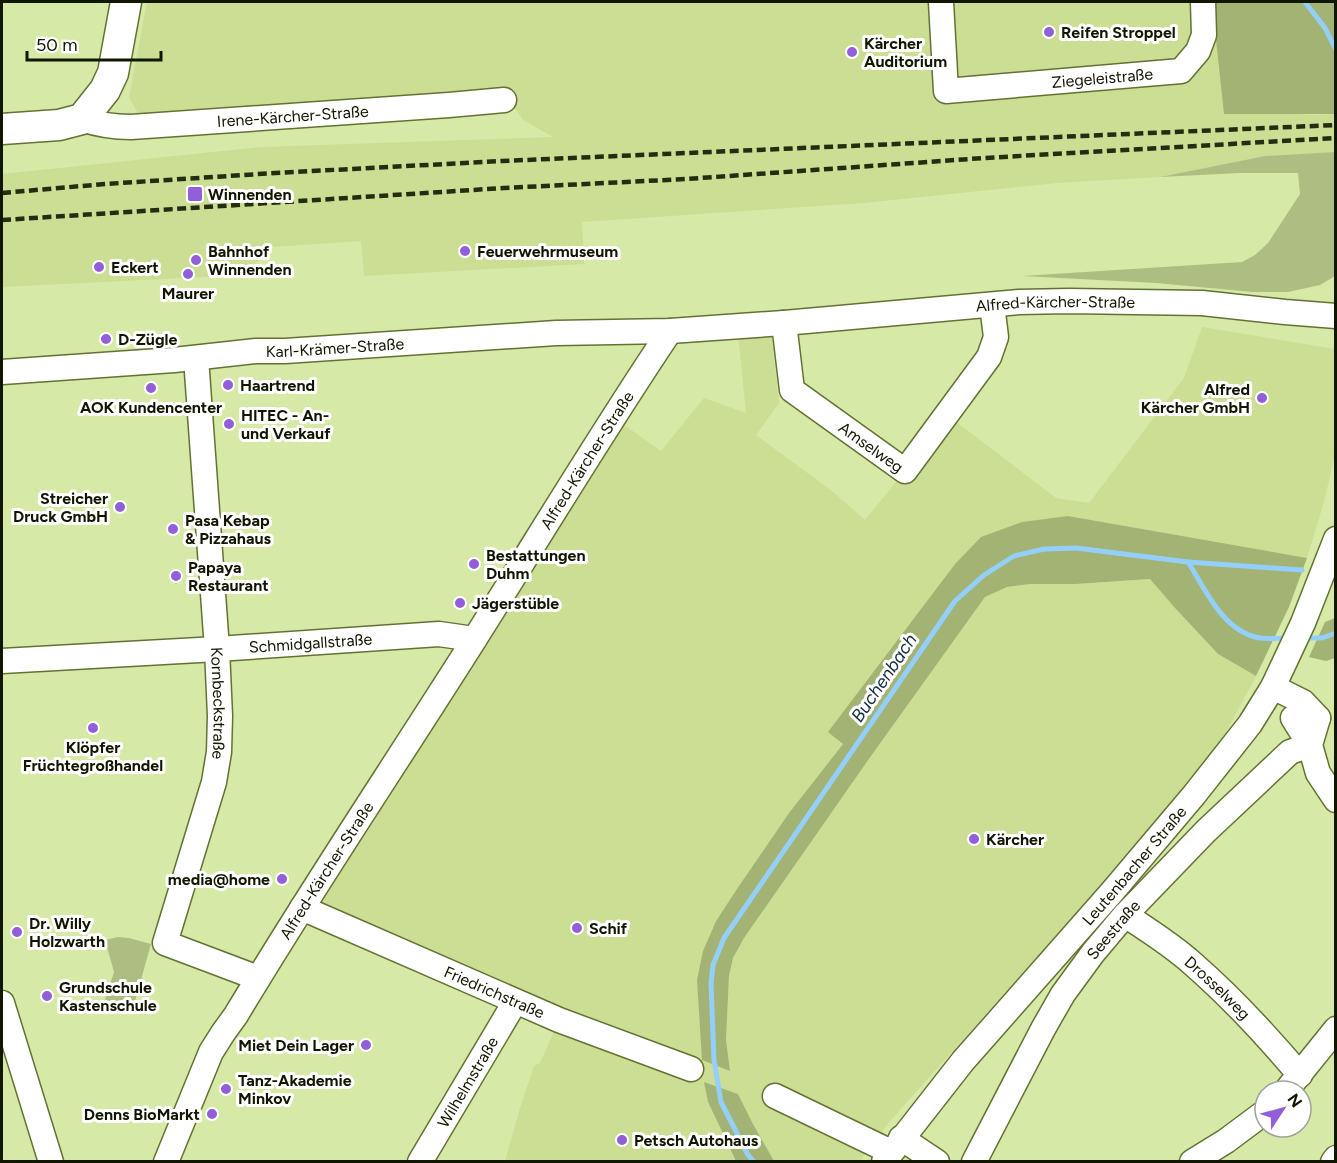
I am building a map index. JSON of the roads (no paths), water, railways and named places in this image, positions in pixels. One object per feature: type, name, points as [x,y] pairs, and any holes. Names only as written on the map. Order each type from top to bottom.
[{"type":"main road","points":[[2,129],[59,125],[82,119],[105,90],[113,73],[126,2]]},
{"type":"street","name":"Ziegeleistraße","points":[[941,2],[946,91],[1181,71],[1198,51],[1204,35],[1203,2]]},
{"type":"street","name":"Irene-Kärcher-Straße","points":[[82,119],[98,125],[131,127],[449,105],[504,99]]},
{"type":"street","name":"Alfred-Kärcher-Straße","points":[[166,1161],[211,1052],[613,417],[670,331],[1019,302],[1202,303],[1335,316]]},
{"type":"street","name":"Amselweg","points":[[784,323],[792,390],[904,471],[988,357],[996,337],[992,305]]},
{"type":"street","name":"Karl-Krämer-Straße","points":[[2,372],[196,358],[256,351],[556,333],[670,331]]},
{"type":"street","name":"Kornbeckstraße","points":[[196,358],[217,650],[219,752],[214,782],[172,945],[258,978]]},
{"type":"street","name":"Leutenbacher Straße","points":[[892,1150],[982,1037],[1112,892],[1250,724],[1268,694],[1303,623],[1335,539]]},
{"type":"street","name":"Schmidgallstraße","points":[[2,661],[217,650],[439,634],[474,639]]},
{"type":"street","points":[[1268,694],[1303,702],[1327,713]]},
{"type":"street","points":[[1268,694],[1293,718],[1300,749],[1335,800]]},
{"type":"street","points":[[1293,718],[1327,713]]},
{"type":"street","points":[[1300,749],[1327,713]]},
{"type":"street","name":"Seestraße","points":[[974,1161],[1043,1029],[1093,953],[1125,915],[1206,831],[1300,749]]},
{"type":"street","name":"Friedrichstraße","points":[[302,908],[514,1002],[691,1069]]},
{"type":"street","name":"Drosselweg","points":[[1125,915],[1193,963],[1252,1021],[1290,1079]]},
{"type":"street","name":"Wilhelmstraße","points":[[420,1161],[514,1002]]},
{"type":"street","points":[[2,1003],[51,1161]]},
{"type":"street","points":[[1296,1079],[1335,1029]]},
{"type":"street","points":[[775,1096],[892,1150],[936,1161]]},
{"type":"street","points":[[1192,1161],[1226,1141],[1253,1121]]},
{"type":"waterway","points":[[1305,2],[1325,28],[1336,50]]},
{"type":"waterway","name":"Buchenbach","points":[[754,1162],[748,1155],[721,1102],[714,1060],[711,984],[713,965],[724,938],[955,601],[984,575],[1014,556],[1044,549],[1076,548],[1188,562],[1209,597],[1236,628],[1260,638],[1288,638]]},
{"type":"waterway","points":[[1188,562],[1302,570]]},
{"type":"waterway","name":"Buchenbach","points":[[1304,638],[1322,638],[1336,633]]},
{"type":"railway","points":[[2,193],[275,173],[502,161],[1336,125]]},
{"type":"railway","points":[[2,220],[1336,138]]},
{"type":"place","name":"Reifen Stroppel","points":[[1049,32]]},
{"type":"place","name":"Kärcher Auditorium","points":[[852,52]]},
{"type":"place","name":"Winnenden","points":[[195,194]]},
{"type":"place","name":"Feuerwehrmuseum","points":[[465,251]]},
{"type":"place","name":"Bahnhof Winnenden","points":[[196,260]]},
{"type":"place","name":"Eckert","points":[[99,267]]},
{"type":"place","name":"Maurer","points":[[188,274]]},
{"type":"place","name":"D-Zügle","points":[[106,339]]},
{"type":"place","name":"Haartrend","points":[[228,385]]},
{"type":"place","name":"AOK Kundencenter","points":[[151,388]]},
{"type":"place","name":"Alfred Kärcher GmbH","points":[[1262,398]]},
{"type":"place","name":"HITEC - An- und Verkauf","points":[[229,424]]},
{"type":"place","name":"Streicher Druck GmbH","points":[[120,507]]},
{"type":"place","name":"Pasa Kebap & Pizzahaus","points":[[173,529]]},
{"type":"place","name":"Bestattungen Duhm","points":[[474,564]]},
{"type":"place","name":"Papaya Restaurant","points":[[176,576]]},
{"type":"place","name":"Jägerstüble","points":[[460,603]]},
{"type":"place","name":"Klöpfer Früchtegroßhandel","points":[[93,728]]},
{"type":"place","name":"Kärcher","points":[[974,839]]},
{"type":"place","name":"media@home","points":[[282,879]]},
{"type":"place","name":"Schif","points":[[577,928]]},
{"type":"place","name":"Dr. Willy Holzwarth","points":[[17,932]]},
{"type":"place","name":"Grundschule Kastenschule","points":[[47,996]]},
{"type":"place","name":"Miet Dein Lager","points":[[366,1045]]},
{"type":"place","name":"Tanz-Akademie Minkov","points":[[226,1089]]},
{"type":"place","name":"Denns BioMarkt","points":[[212,1114]]},
{"type":"place","name":"Petsch Autohaus","points":[[622,1140]]}]
